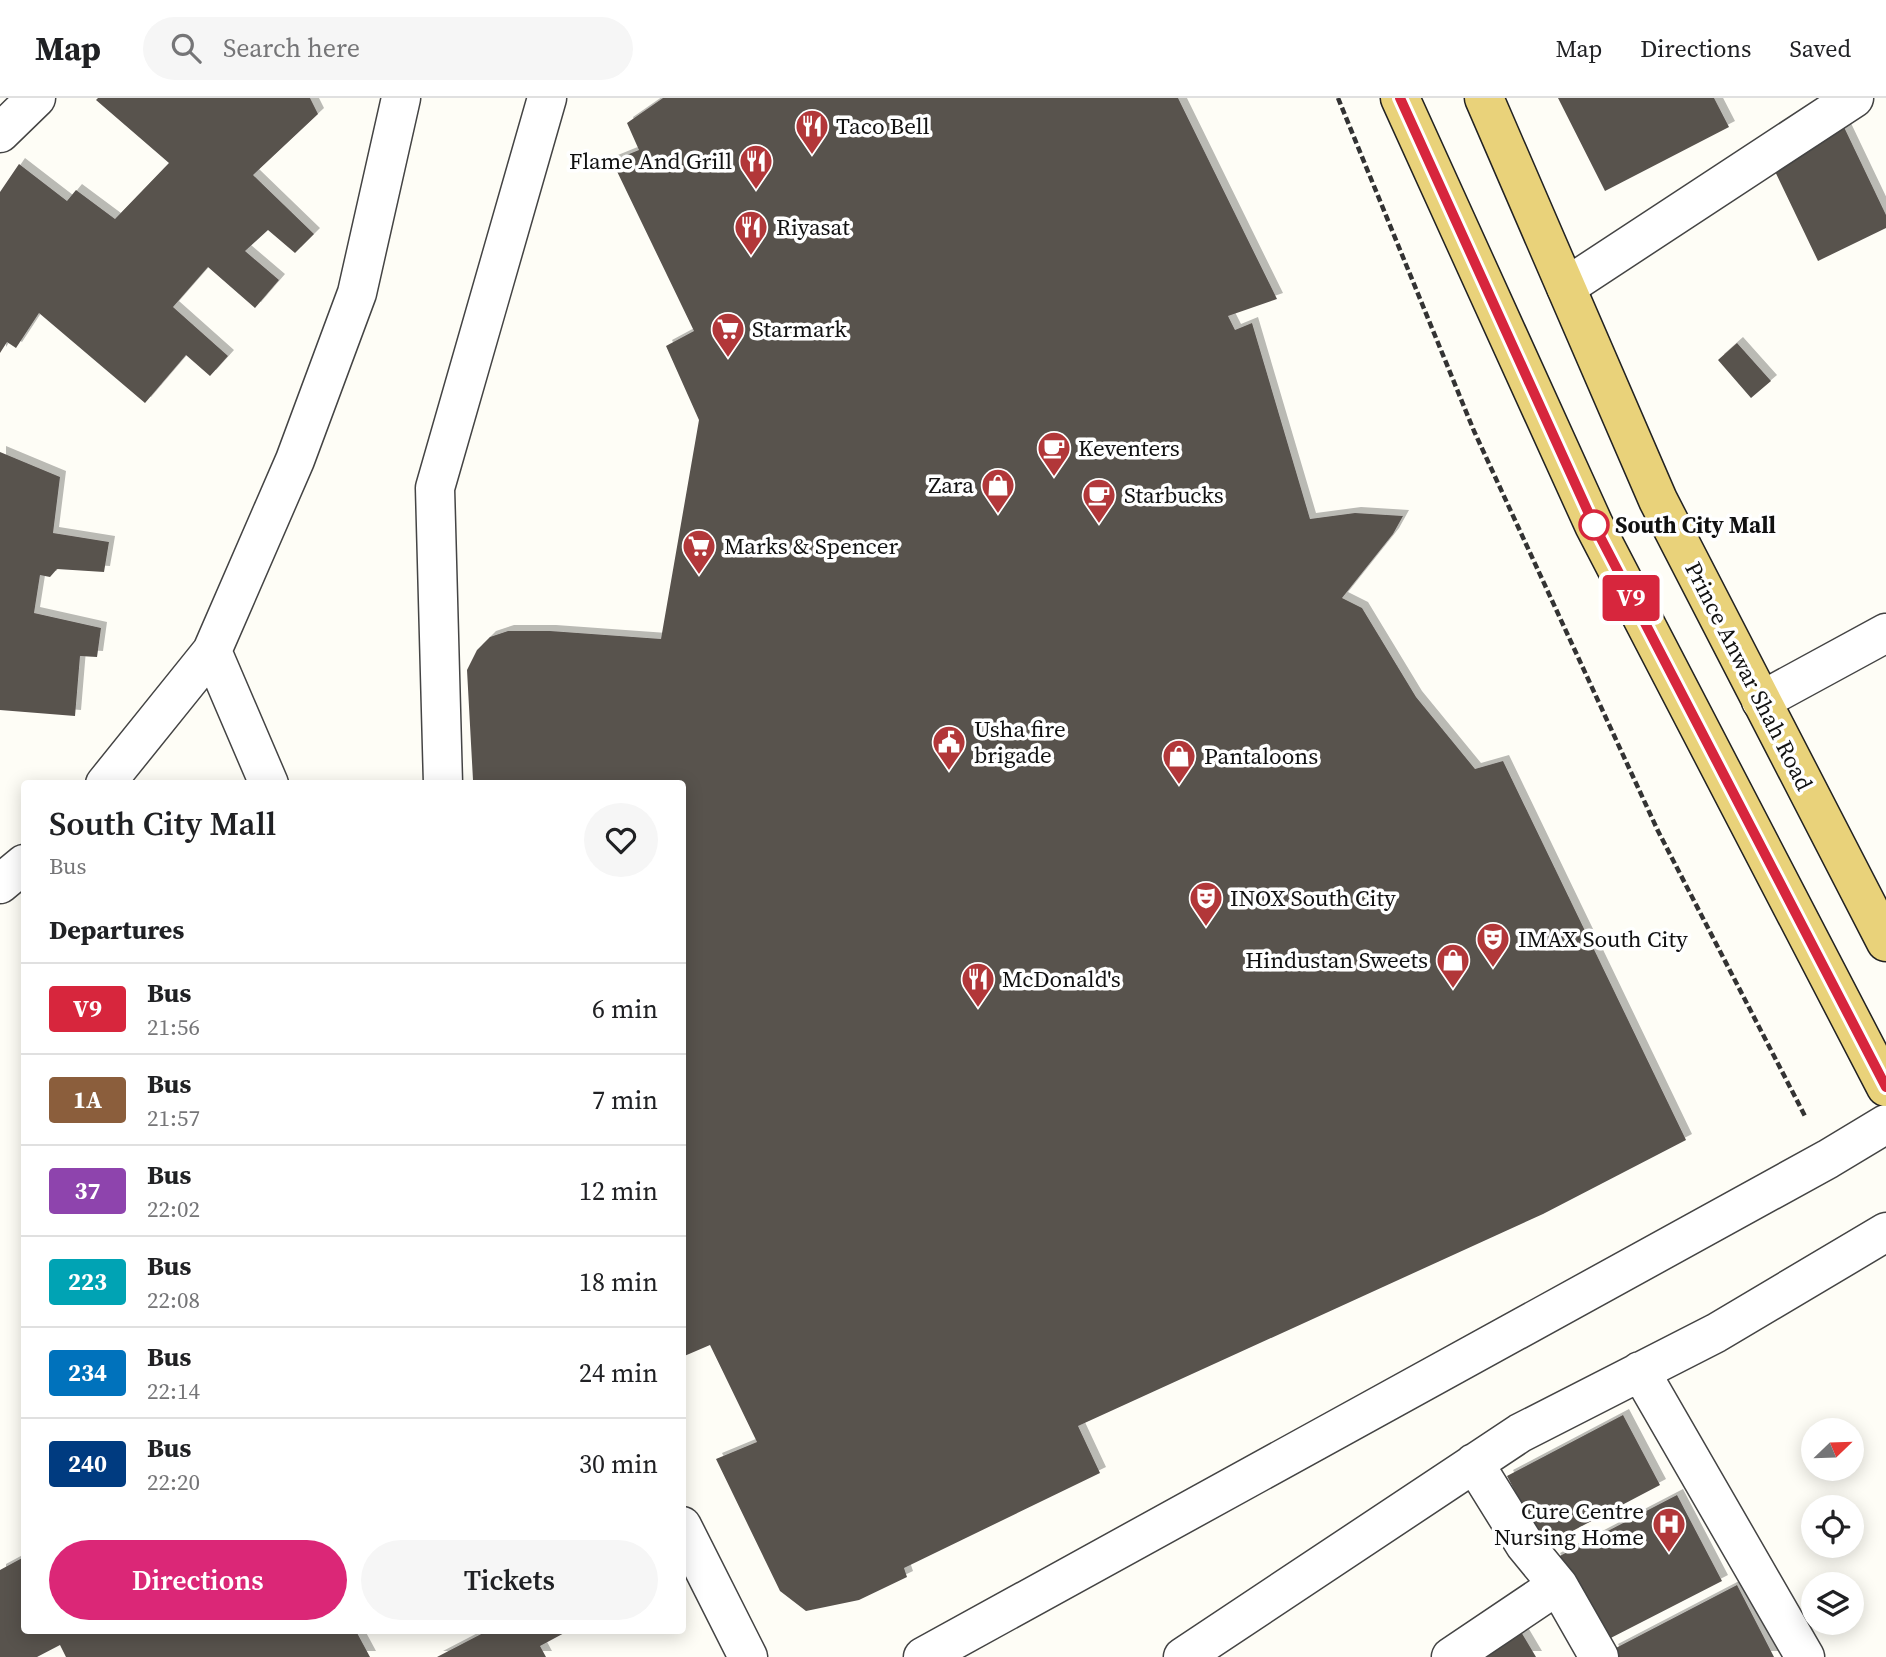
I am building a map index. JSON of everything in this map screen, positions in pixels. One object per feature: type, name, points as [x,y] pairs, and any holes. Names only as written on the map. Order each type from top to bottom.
[{"type":"main road","points":[[1400,98],[1594,525],[1886,1087]]},
{"type":"main road","name":"Prince Anwar Shah Road","points":[[1484,98],[1658,500],[1886,942]]},
{"type":"street","points":[[0,132],[36,98]]},
{"type":"street","points":[[109,780],[212,651],[295,460],[357,293],[401,98]]},
{"type":"street","points":[[443,780],[435,488],[547,98]]},
{"type":"street","points":[[1566,286],[1854,98]]},
{"type":"street","points":[[1761,701],[1886,633]]},
{"type":"street","points":[[212,651],[267,780]]},
{"type":"street","points":[[0,884],[21,866]]},
{"type":"street","points":[[923,1657],[1828,1159],[1886,1124]]},
{"type":"street","points":[[1183,1657],[1520,1433],[1716,1333],[1886,1232]]},
{"type":"street","points":[[1640,1371],[1805,1657]]},
{"type":"street","points":[[1474,1463],[1525,1545],[1558,1585],[1599,1657]]},
{"type":"street","points":[[686,1534],[748,1657]]},
{"type":"street","points":[[1451,1657],[1558,1585]]},
{"type":"path","points":[[1338,98],[1474,432],[1658,831],[1828,1159]]},
{"type":"building","points":[[310,98],[318,114],[253,175],[314,234],[295,253],[268,230],[245,251],[279,280],[255,308],[208,267],[173,307],[228,356],[210,376],[186,355],[145,403],[39,313],[16,348],[7,342],[0,353],[0,192],[19,164],[67,201],[76,190],[115,219],[169,163],[96,100]]},
{"type":"building","points":[[663,98],[1178,98],[1277,299],[1228,316],[1235,330],[1252,323],[1310,519],[1355,513],[1403,516],[1393,534],[1342,598],[1362,608],[1416,697],[1475,769],[1503,761],[1686,1140],[1543,1214],[1078,1426],[1100,1473],[904,1568],[907,1577],[859,1600],[806,1611],[780,1591],[716,1459],[757,1442],[710,1345],[686,1355],[686,780],[473,780],[467,670],[477,650],[490,637],[508,631],[550,631],[661,639],[699,420],[666,346],[694,331],[612,161],[639,150],[627,123]]},
{"type":"building","points":[[1558,98],[1714,98],[1729,127],[1605,191]]},
{"type":"building","points":[[1843,125],[1886,215],[1886,228],[1818,261],[1770,161]]},
{"type":"building","points":[[1737,343],[1771,381],[1751,398],[1718,360]]},
{"type":"building","points":[[0,452],[60,477],[53,533],[109,542],[104,572],[57,569],[50,577],[40,575],[34,613],[101,628],[97,657],[80,656],[75,716],[0,710]]},
{"type":"building","points":[[1623,1415],[1660,1485],[1544,1546],[1507,1476]]},
{"type":"building","points":[[1677,1495],[1722,1581],[1599,1644],[1554,1559]]},
{"type":"building","points":[[21,1559],[21,1634],[358,1634],[370,1657],[66,1657],[60,1645],[37,1657],[0,1657],[0,1570]]},
{"type":"building","points":[[1737,1585],[1774,1657],[1616,1657],[1612,1650]]},
{"type":"building","points":[[1517,1625],[1536,1657],[1463,1657]]},
{"type":"building","points":[[481,1634],[562,1634],[540,1646],[546,1657],[437,1657]]},
{"type":"bus line","name":"V9","points":[[1400,98],[1594,525],[1886,1087]]},
{"type":"place","name":"Taco Bell","points":[[812,156]]},
{"type":"place","name":"Flame And Grill","points":[[756,191]]},
{"type":"place","name":"Riyasat","points":[[751,257]]},
{"type":"place","name":"Starmark","points":[[728,359]]},
{"type":"place","name":"Keventers","points":[[1054,478]]},
{"type":"place","name":"Zara","points":[[998,515]]},
{"type":"place","name":"Starbucks","points":[[1099,525]]},
{"type":"place","name":"South City Mall","points":[[1594,525]]},
{"type":"place","name":"Marks & Spencer","points":[[699,576]]},
{"type":"place","name":"Usha fire brigade","points":[[949,772]]},
{"type":"place","name":"Pantaloons","points":[[1179,786]]},
{"type":"place","name":"INOX South City","points":[[1206,928]]},
{"type":"place","name":"IMAX South City","points":[[1493,969]]},
{"type":"place","name":"Hindustan Sweets","points":[[1453,990]]},
{"type":"place","name":"McDonald's","points":[[978,1009]]},
{"type":"place","name":"Cure Centre Nursing Home","points":[[1669,1554]]}]
